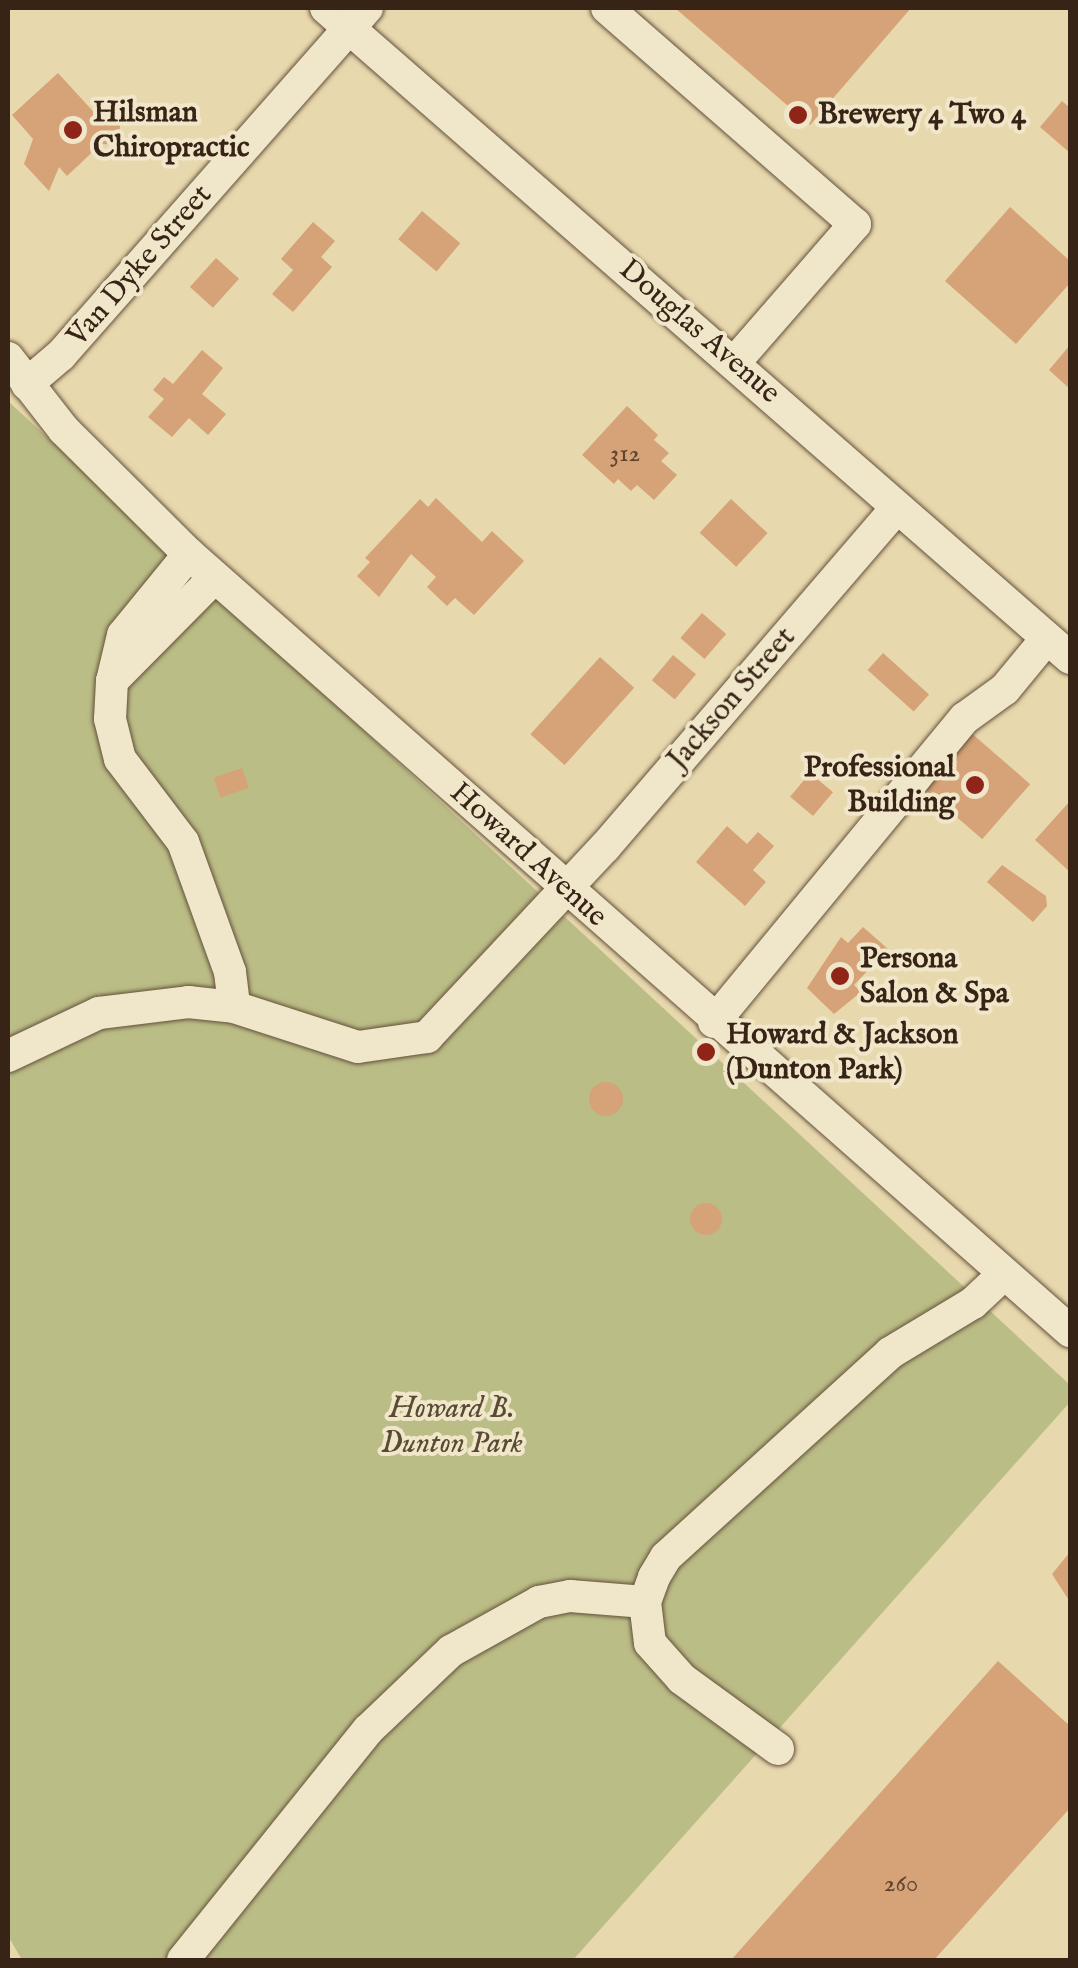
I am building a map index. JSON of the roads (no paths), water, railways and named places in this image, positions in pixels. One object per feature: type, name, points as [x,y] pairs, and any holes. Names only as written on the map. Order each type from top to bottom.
[{"type":"street","points":[[607,8],[856,224],[735,362]]},
{"type":"street","name":"Douglas Avenue","points":[[348,14],[897,508],[1059,648]]},
{"type":"street","name":"Van Dyke Street","points":[[17,371],[61,355],[348,14]]},
{"type":"street","name":"Howard Avenue","points":[[17,371],[114,484],[189,554],[714,1022],[1070,1331]]},
{"type":"street","name":"Jackson Street","points":[[8,1056],[98,1013],[188,1002],[234,1008],[358,1046],[416,1043],[441,1027],[897,508]]},
{"type":"street","points":[[189,554],[123,634],[112,682],[110,719],[120,759],[188,852],[230,972],[234,1008]]},
{"type":"street","points":[[112,682],[215,577]]},
{"type":"street","points":[[714,1022],[965,718],[1059,648]]},
{"type":"street","points":[[778,1749],[664,1660],[647,1633],[645,1602],[666,1557],[890,1354],[973,1303],[1004,1274]]},
{"type":"street","points":[[182,1960],[368,1730],[451,1651],[539,1602],[570,1596],[645,1602]]},
{"type":"place","name":"Brewery 4 Two 4","points":[[798,115]]},
{"type":"place","name":"Hilsman Chiropractic","points":[[73,130]]},
{"type":"place","name":"Professional Building","points":[[975,785]]},
{"type":"place","name":"Persona Salon & Spa","points":[[840,976]]},
{"type":"place","name":"Howard & Jackson (Dunton Park)","points":[[706,1052]]},
{"type":"park label","name":"Howard B. Dunton Park","points":[[452,1426]]}]
